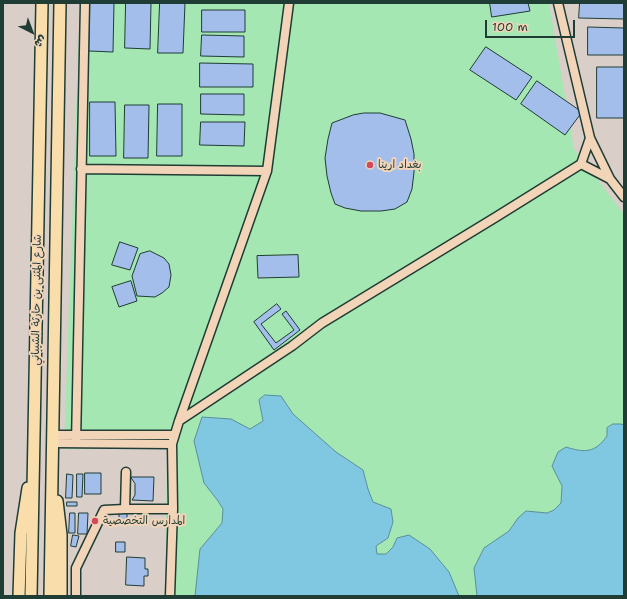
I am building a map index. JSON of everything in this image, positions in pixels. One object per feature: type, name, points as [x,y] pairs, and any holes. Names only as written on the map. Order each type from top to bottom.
[{"type":"main road","name":"شارع المثنى بن حارثة الشيباني","points":[[31,596],[42,3]]},
{"type":"main road","name":"شارع المثنى بن حارثة الشيباني","points":[[50,596],[60,3]]},
{"type":"main road","points":[[19,596],[21,534],[34,448]]},
{"type":"main road","points":[[52,462],[61,535],[61,596]]},
{"type":"street","points":[[76,439],[85,3]]},
{"type":"street","points":[[170,596],[173,509],[172,444],[267,172],[289,3]]},
{"type":"street","points":[[558,3],[590,138],[610,178],[624,197]]},
{"type":"street","points":[[179,421],[292,346],[322,323],[581,164],[590,138]]},
{"type":"street","points":[[581,164],[610,178]]},
{"type":"street","points":[[81,169],[267,172]]},
{"type":"street","points":[[53,439],[174,435]]},
{"type":"street","points":[[76,439],[172,444]]},
{"type":"street","points":[[125,509],[126,472]]},
{"type":"street","points":[[76,596],[76,568],[104,510],[173,509]]},
{"type":"green space","points":[[80,3],[549,3],[574,149],[624,214],[624,596],[165,596],[167,447],[64,449]]},
{"type":"water","points":[[265,395],[281,396],[293,414],[336,452],[363,470],[373,502],[391,509],[393,522],[388,538],[376,546],[377,554],[386,554],[393,547],[397,538],[409,535],[430,549],[449,572],[459,596],[195,596],[200,549],[222,523],[223,509],[204,483],[194,441],[202,417],[231,419],[250,429],[263,421],[259,400]]},
{"type":"water","points":[[613,424],[624,425],[624,596],[477,596],[474,568],[484,548],[509,531],[518,518],[526,511],[547,513],[554,510],[561,503],[562,486],[552,466],[558,452],[566,447],[584,451],[594,449],[603,442],[607,436],[607,428]]},
{"type":"building","points":[[90,3],[114,3],[113,52],[89,51]]},
{"type":"building","points":[[126,3],[151,3],[150,49],[125,48]]},
{"type":"building","points":[[160,3],[185,3],[183,53],[158,53]]},
{"type":"building","points":[[490,3],[528,3],[530,11],[492,17]]},
{"type":"building","points":[[580,3],[624,3],[624,19],[579,18]]},
{"type":"building","points":[[202,10],[245,10],[245,32],[202,32]]},
{"type":"building","points":[[588,27],[624,28],[624,55],[588,55]]},
{"type":"building","points":[[202,35],[244,36],[244,57],[201,56]]},
{"type":"building","points":[[486,47],[532,77],[516,100],[470,70]]},
{"type":"building","points":[[200,63],[253,64],[253,87],[200,87]]},
{"type":"building","points":[[597,67],[624,67],[624,118],[597,118]]},
{"type":"building","points":[[537,81],[582,112],[565,135],[521,104]]},
{"type":"building","points":[[201,94],[244,94],[244,115],[201,114]]},
{"type":"building","points":[[90,102],[115,102],[116,156],[90,156]]},
{"type":"building","points":[[158,104],[182,104],[182,156],[157,156]]},
{"type":"building","points":[[125,105],[149,105],[148,158],[124,158]]},
{"type":"building","name":"بغداد ارينا","points":[[380,113],[405,120],[414,154],[414,172],[412,189],[407,202],[395,209],[361,211],[345,208],[335,204],[331,193],[325,158],[332,123],[353,115]]},
{"type":"building","points":[[201,122],[245,122],[244,146],[200,145]]},
{"type":"building","points":[[120,242],[138,248],[130,270],[112,265]]},
{"type":"building","points":[[150,251],[164,258],[169,264],[171,275],[169,287],[155,297],[137,296],[132,276],[140,254]]},
{"type":"building","points":[[298,255],[299,277],[258,278],[257,256]]},
{"type":"building","points":[[131,281],[137,301],[119,307],[112,287]]},
{"type":"building","points":[[277,304],[281,309],[261,324],[276,343],[294,330],[282,314],[286,311],[300,330],[274,350],[254,322]]},
{"type":"building","points":[[85,473],[101,473],[101,494],[85,494]]},
{"type":"building","points":[[67,474],[73,475],[72,498],[66,498]]},
{"type":"building","points":[[77,474],[83,474],[82,497],[77,497]]},
{"type":"building","points":[[131,477],[154,477],[153,501],[132,500],[135,495],[135,484]]},
{"type":"building","points":[[67,502],[77,502],[77,506],[67,506]]},
{"type":"building","points":[[127,512],[127,520],[119,520],[119,513]]},
{"type":"building","points":[[70,513],[75,513],[75,533],[69,533]]},
{"type":"building","points":[[79,513],[88,513],[87,534],[78,534]]},
{"type":"building","points":[[73,535],[79,536],[76,547],[71,546]]},
{"type":"building","points":[[116,542],[125,542],[125,552],[116,552]]},
{"type":"building","points":[[127,557],[145,558],[145,569],[148,569],[148,576],[144,576],[144,586],[126,585]]},
{"type":"place","name":"بغداد ارينا","points":[[370,165]]},
{"type":"place","name":"المدارس التخصصية","points":[[95,521]]}]
